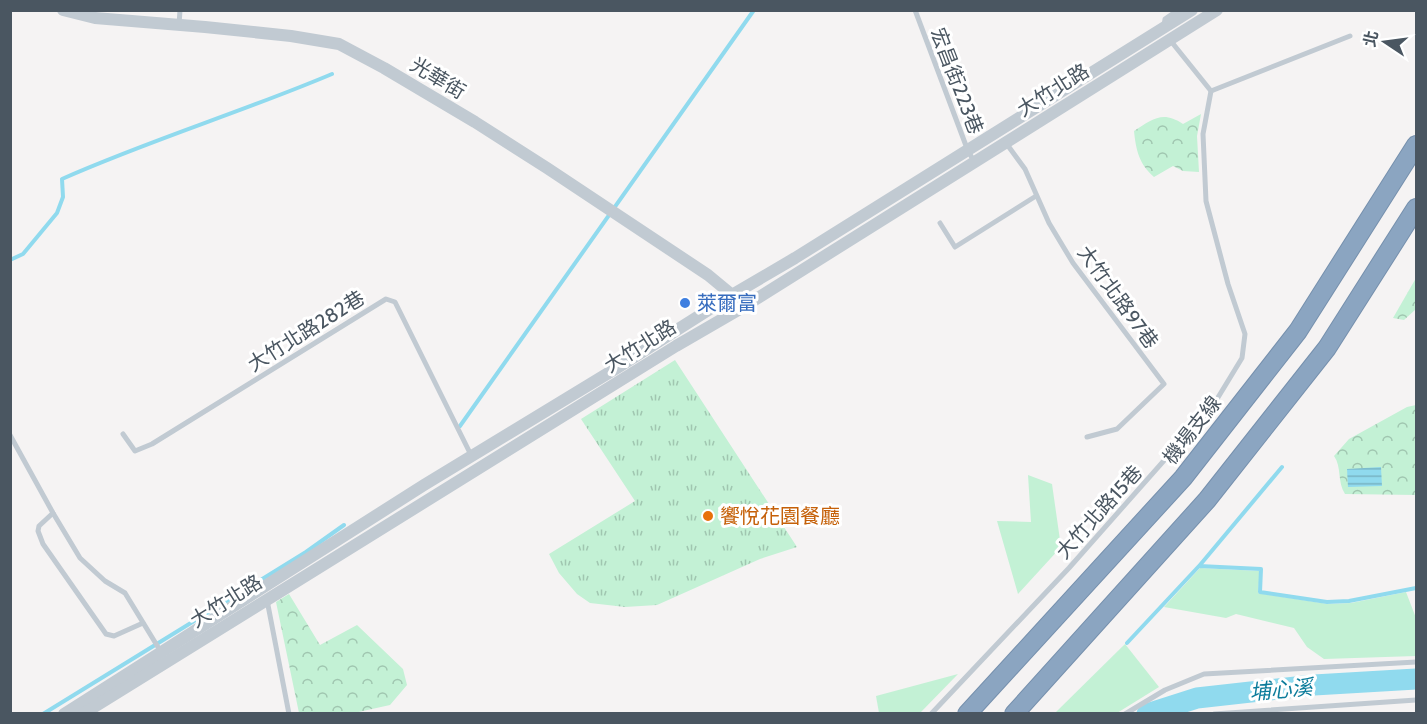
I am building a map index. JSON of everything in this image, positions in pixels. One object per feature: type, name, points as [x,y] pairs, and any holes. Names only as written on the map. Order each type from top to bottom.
[{"type":"highway","name":"機場支線","points":[[967,714],[1183,478],[1298,331],[1416,145]]},
{"type":"highway","points":[[1014,714],[1207,501],[1327,348],[1416,208]]},
{"type":"street","name":"光華街","points":[[63,10],[95,18],[291,36],[339,44],[404,80],[538,162],[698,268],[745,306]]},
{"type":"street","name":"大竹北路","points":[[64,714],[161,653],[265,594],[745,306],[1192,10]]},
{"type":"street","name":"大竹北路","points":[[83,714],[265,594],[356,528],[732,295],[971,156],[1005,142],[1216,10]]},
{"type":"lane","points":[[179,25],[180,10]]},
{"type":"lane","name":"宏昌街223巷","points":[[915,10],[971,156]]},
{"type":"lane","points":[[1178,10],[1165,19],[1164,29],[1211,91],[1350,36]]},
{"type":"lane","name":"大竹北路15巷","points":[[931,714],[1069,568],[1214,405],[1242,358],[1245,334],[1228,284],[1206,201],[1203,134],[1211,91]]},
{"type":"lane","name":"大竹北路97巷","points":[[1005,142],[1025,169],[1049,224],[1073,263],[1164,384],[1117,429],[1087,437]]},
{"type":"lane","points":[[940,223],[955,247],[1036,196]]},
{"type":"lane","name":"大竹北路282巷","points":[[123,434],[135,452],[152,444],[386,299],[396,302],[471,457]]},
{"type":"lane","points":[[10,435],[80,558],[105,581],[125,593],[161,653]]},
{"type":"lane","points":[[53,513],[39,526],[38,531],[43,544],[106,634],[114,636],[143,623]]},
{"type":"lane","points":[[265,594],[288,713]]},
{"type":"lane","points":[[1125,714],[1165,690],[1204,674],[1416,662]]},
{"type":"lane","points":[[1214,714],[1416,700]]},
{"type":"green space","points":[[1201,114],[1197,136],[1199,172],[1183,171],[1173,166],[1154,177],[1139,156],[1134,131],[1158,118],[1169,118],[1183,124]]},
{"type":"green space","points":[[1416,278],[1416,309],[1404,320],[1393,318]]},
{"type":"green space","points":[[675,360],[797,547],[760,559],[657,605],[625,607],[590,603],[577,594],[559,573],[549,554],[635,501],[581,419]]},
{"type":"green space","points":[[1416,405],[1416,495],[1345,494],[1334,456],[1349,439],[1407,407]]},
{"type":"green space","points":[[1028,475],[1052,484],[1061,547],[1018,594],[997,521],[1031,522]]},
{"type":"green space","points":[[1200,568],[1260,571],[1258,593],[1328,604],[1351,603],[1406,592],[1416,618],[1416,656],[1324,659],[1307,647],[1294,628],[1236,614],[1226,618],[1164,607]]},
{"type":"green space","points":[[289,594],[320,645],[357,625],[403,669],[407,685],[390,705],[354,713],[299,713],[276,602]]},
{"type":"green space","points":[[1125,644],[1159,687],[1117,713],[1055,713]]},
{"type":"green space","points":[[958,674],[920,713],[879,713],[876,696]]},
{"type":"water","points":[[1381,467],[1382,486],[1348,487],[1347,469]]},
{"type":"waterway","points":[[460,426],[754,10]]},
{"type":"waterway","points":[[10,260],[23,254],[57,213],[63,197],[62,179],[129,151],[332,74]]},
{"type":"waterway","points":[[1200,565],[1282,467]]},
{"type":"waterway","points":[[43,714],[306,552],[344,525]]},
{"type":"waterway","points":[[1127,643],[1199,566],[1261,569],[1260,592],[1327,602],[1349,601],[1416,588]]},
{"type":"waterway","name":"埔心溪","points":[[1147,714],[1197,698],[1314,685],[1416,679]]},
{"type":"place","name":"萊爾富","points":[[685,303]]},
{"type":"place","name":"饗悅花園餐廳","points":[[708,516]]}]
